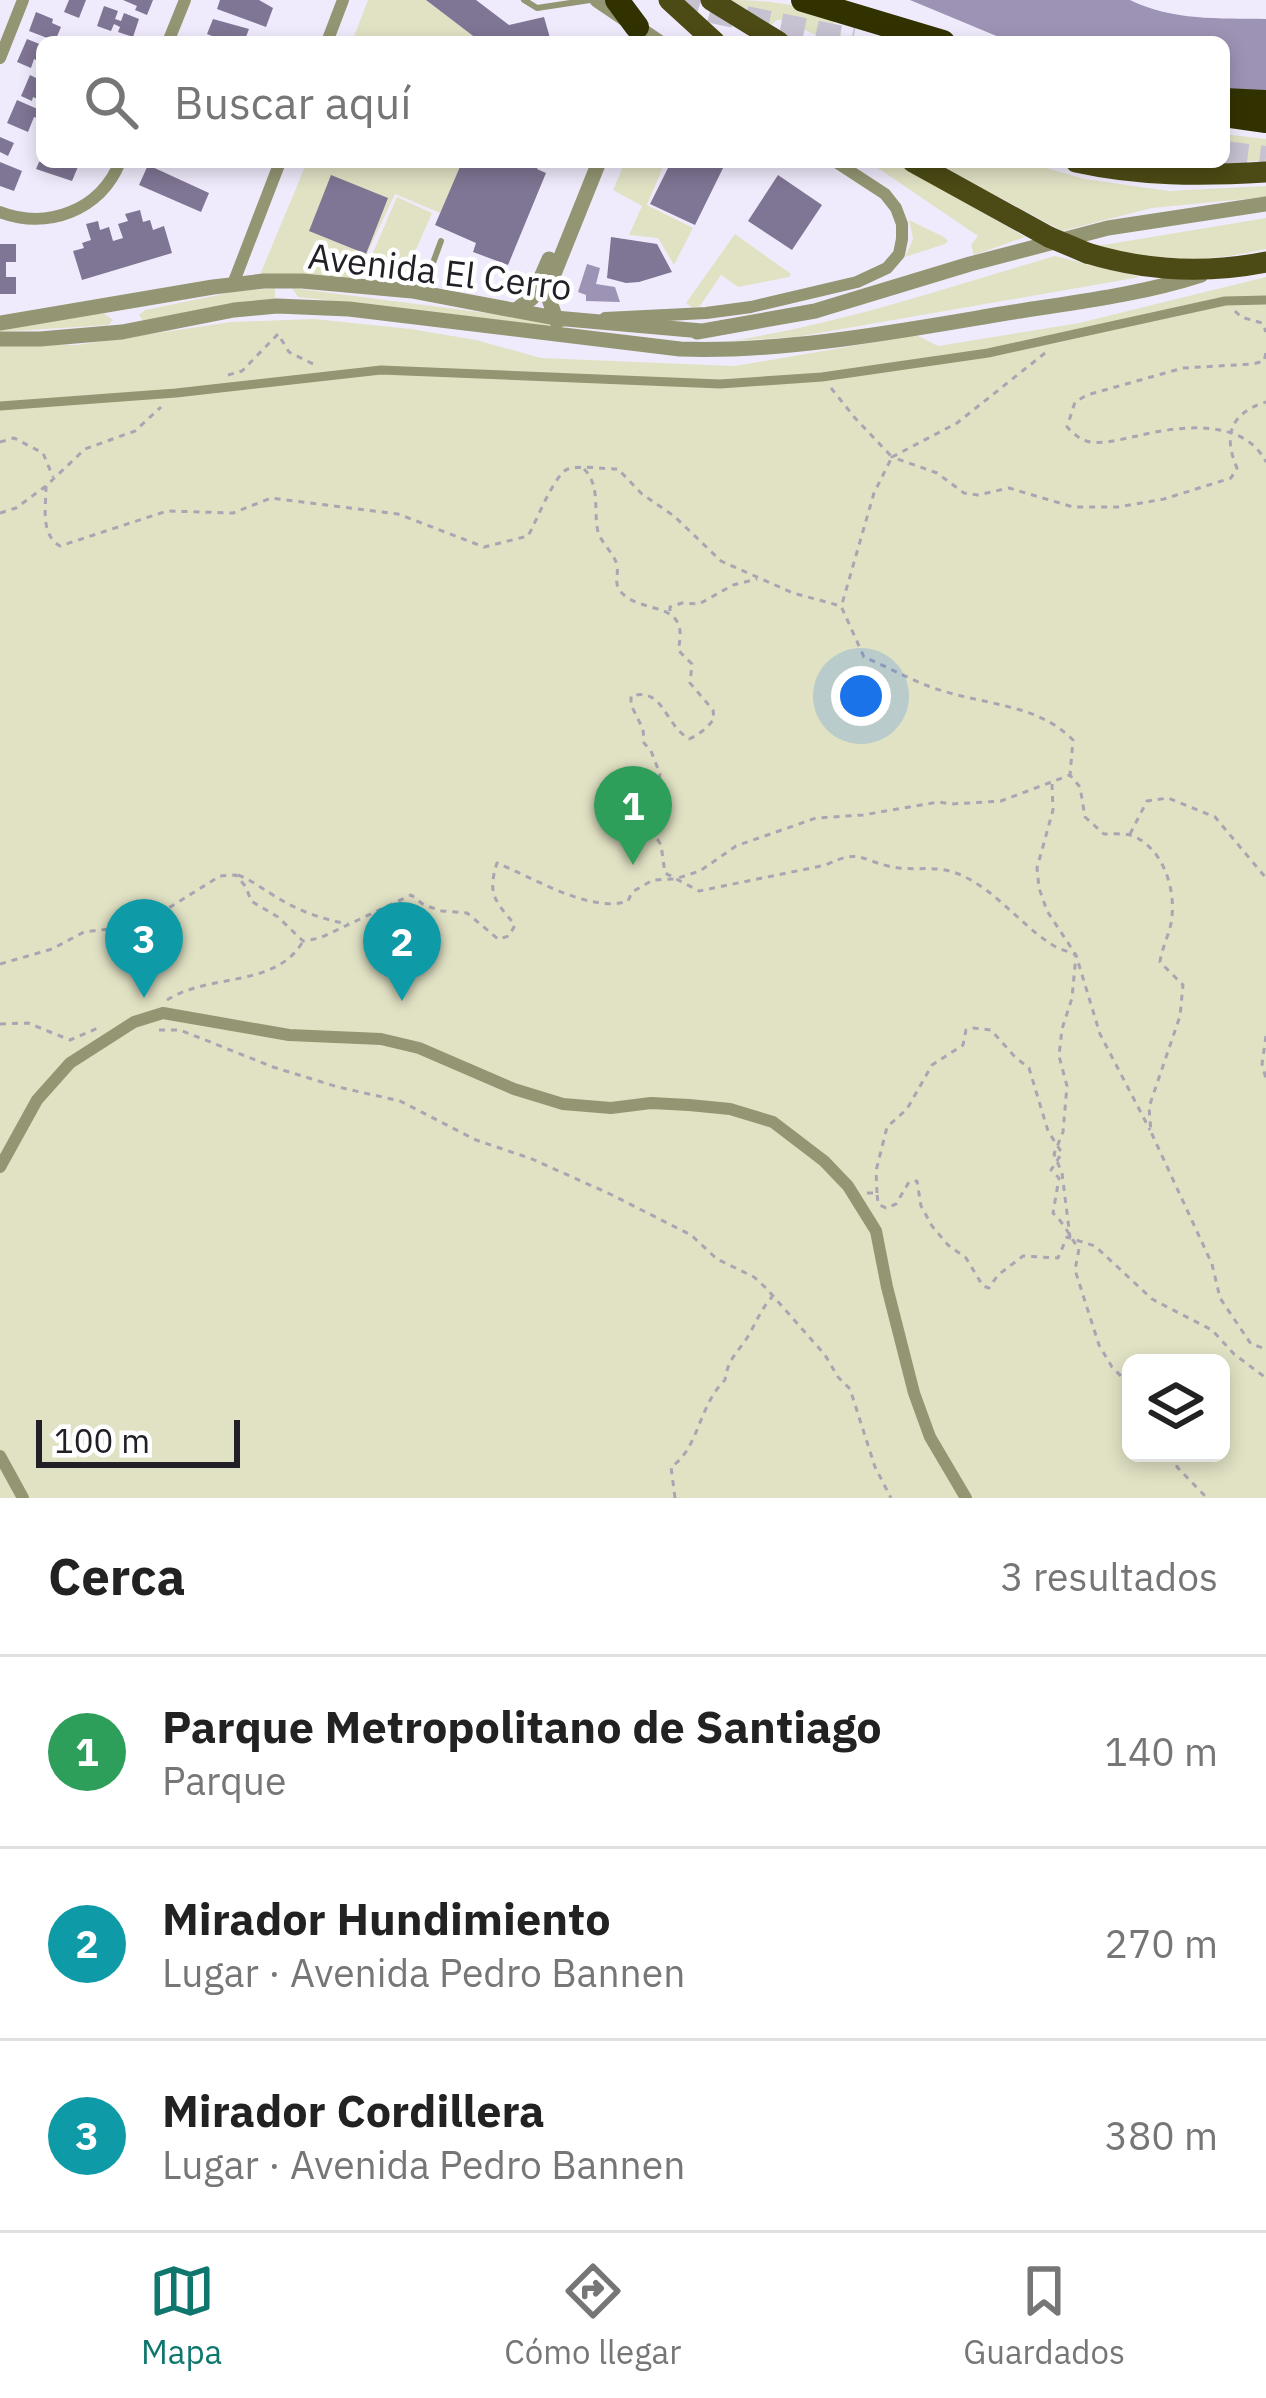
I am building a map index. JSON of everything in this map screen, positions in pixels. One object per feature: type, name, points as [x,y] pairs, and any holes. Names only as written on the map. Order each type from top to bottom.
[{"type":"highway","points":[[617,0],[647,36]]},
{"type":"highway","points":[[803,0],[923,36]]},
{"type":"highway","points":[[852,0],[933,36]]},
{"type":"highway","points":[[1230,100],[1266,102]]},
{"type":"highway","points":[[1230,117],[1266,121]]},
{"type":"main road","points":[[669,0],[708,36]]},
{"type":"main road","points":[[711,0],[769,36]]},
{"type":"main road","points":[[925,168],[1087,254],[1181,270],[1262,264]]},
{"type":"main road","points":[[1106,168],[1162,175],[1266,172]]},
{"type":"street","points":[[0,58],[22,0]]},
{"type":"street","points":[[170,36],[185,0]]},
{"type":"street","points":[[329,36],[343,0]]},
{"type":"street","points":[[594,0],[647,36]]},
{"type":"street","points":[[0,212],[34,220],[72,212],[102,190],[117,168]]},
{"type":"street","points":[[233,284],[278,168]]},
{"type":"street","points":[[516,310],[537,289],[586,168]]},
{"type":"street","points":[[568,336],[549,298],[552,279],[597,168]]},
{"type":"street","name":"Avenida El Cerro","points":[[587,321],[751,307],[857,283],[887,268],[902,239],[896,208],[885,194],[845,168]]},
{"type":"street","name":"Avenida El Cerro","points":[[604,340],[668,337],[814,311],[1108,228],[1266,204]]},
{"type":"street","points":[[0,339],[136,330],[277,306],[349,309],[680,349],[771,346],[1093,300],[1176,283],[1221,268]]},
{"type":"street","name":"Avenida El Cerro","points":[[0,323],[233,284],[302,281],[422,293],[555,318],[702,331]]},
{"type":"street","points":[[0,406],[176,393],[381,370],[720,384],[822,377],[1064,338],[1225,301],[1266,300]]},
{"type":"street","points":[[136,330],[128,317],[138,301]]},
{"type":"street","points":[[95,307],[106,310],[111,320],[101,334]]},
{"type":"street","points":[[0,1167],[37,1100],[70,1063],[134,1022],[163,1013],[290,1035],[381,1039],[419,1048],[562,1104],[611,1108],[651,1103],[730,1109],[772,1122],[824,1161],[848,1186],[876,1231],[922,1415],[966,1498]]},
{"type":"street","points":[[0,1456],[23,1498]]},
{"type":"lane","points":[[524,0],[538,8],[594,0]]},
{"type":"lane","points":[[422,293],[441,241]]},
{"type":"path","points":[[1225,301],[1241,317],[1262,323],[1266,332]]},
{"type":"path","points":[[220,376],[242,371],[278,334],[289,352],[342,374]]},
{"type":"path","points":[[1064,338],[957,423],[892,457],[874,493],[841,606],[864,657],[940,690],[1056,723],[1073,740],[1070,775],[1080,787],[1085,817],[1105,834],[1130,835],[1154,851],[1167,874],[1172,917],[1160,962],[1183,986],[1180,1016],[1149,1107],[1151,1132]]},
{"type":"path","points":[[1266,353],[1264,361],[1253,364],[1183,368],[1087,394],[1075,402],[1067,427],[1091,442],[1191,429],[1230,432],[1252,441],[1266,462]]},
{"type":"path","points":[[822,377],[892,457],[937,473],[964,493],[1009,488],[1073,507],[1118,507],[1164,499],[1231,478],[1237,468],[1227,443],[1230,432],[1248,409],[1266,402]]},
{"type":"path","points":[[0,513],[16,508],[46,486],[85,449],[135,431],[176,393]]},
{"type":"path","points":[[0,442],[14,439],[43,453],[54,478]]},
{"type":"path","points":[[46,486],[45,527],[50,540],[60,547],[166,511],[233,513],[271,498],[398,514],[484,547],[528,536],[555,478],[566,469],[618,469],[721,561],[794,593],[841,606]]},
{"type":"path","points":[[584,469],[596,488],[598,529],[617,564],[616,585],[622,595],[669,613],[678,622],[678,650],[692,664],[690,683],[713,710],[714,718],[689,739],[671,723],[659,700],[646,693],[632,695],[631,705],[659,774],[645,819],[661,845],[665,873],[699,891],[826,865],[842,857],[864,856],[885,866],[912,870],[935,868],[968,879],[1052,945],[1076,955]]},
{"type":"path","points":[[669,613],[670,607],[700,604],[733,585],[759,578]]},
{"type":"path","points":[[152,1014],[180,992],[272,971],[294,956],[303,941],[320,938],[411,896],[442,911],[466,913],[498,939],[509,936],[515,926],[490,884],[497,863],[558,891],[615,906],[628,902],[632,892],[653,880],[700,871],[736,845],[816,818],[938,802],[1001,801],[1070,775]]},
{"type":"path","points":[[1052,782],[1053,810],[1037,868],[1039,888],[1076,955],[1100,1034],[1207,1250],[1220,1298],[1251,1344],[1266,1349]]},
{"type":"path","points":[[1130,835],[1147,801],[1168,798],[1215,817],[1266,878]]},
{"type":"path","points":[[236,875],[251,901],[278,917],[303,941]]},
{"type":"path","points":[[0,964],[52,949],[83,932],[117,928],[158,914],[220,876],[252,880],[318,918],[348,924]]},
{"type":"path","points":[[1057,1146],[1063,1132],[1067,1086],[1058,1056],[1072,998],[1076,955]]},
{"type":"path","points":[[134,1022],[141,1031],[180,1030],[273,1067],[400,1101],[476,1140],[532,1159],[691,1235],[717,1259],[754,1277],[825,1355],[850,1390],[875,1466],[891,1498]]},
{"type":"path","points":[[0,1024],[28,1023],[70,1040],[107,1024]]},
{"type":"path","points":[[1122,1377],[1099,1345],[1075,1270],[1079,1250],[1070,1238],[1062,1220],[1053,1213],[1059,1178],[1051,1170],[1062,1153],[1048,1131],[1029,1068],[991,1030],[966,1030],[963,1045],[932,1065],[907,1109],[886,1127],[876,1171],[878,1204],[893,1206],[909,1181],[917,1180],[932,1226],[989,1288],[1023,1256],[1058,1258],[1067,1237],[1070,1238],[1095,1246],[1152,1298],[1212,1330],[1266,1378]]},
{"type":"path","points":[[1266,1036],[1262,1064],[1266,1079]]},
{"type":"path","points":[[1057,1160],[1070,1238]]},
{"type":"path","points":[[848,1186],[860,1182],[868,1193],[878,1193]]},
{"type":"path","points":[[675,1498],[671,1468],[683,1460],[738,1346],[774,1295]]},
{"type":"path","points":[[1177,1462],[1207,1498]]},
{"type":"green space","points":[[368,0],[426,0],[473,36],[354,36]]},
{"type":"green space","points":[[731,0],[780,3],[816,12],[830,19],[841,36],[818,36],[782,20],[772,25]]},
{"type":"green space","points":[[1230,135],[1266,139],[1266,161],[1230,161]]},
{"type":"green space","points":[[304,168],[459,168],[440,213],[395,194],[355,279],[259,277]]},
{"type":"green space","points":[[622,168],[662,168],[647,205],[693,228],[674,265],[658,238],[629,235],[642,206],[613,190]]},
{"type":"green space","points":[[878,168],[906,168],[1025,237],[974,255],[971,245],[978,236]]},
{"type":"green space","points":[[945,168],[1046,168],[1085,179],[1169,191],[1266,186],[1266,197],[1152,208],[1062,231]]},
{"type":"green space","points":[[397,197],[432,213],[403,279],[368,264]]},
{"type":"green space","points":[[1266,218],[1266,249],[1243,254],[1161,259],[1097,246]]},
{"type":"green space","points":[[909,220],[948,241],[905,257],[913,239]]},
{"type":"green space","points":[[735,234],[791,274],[738,287],[721,275],[700,306],[693,308],[686,303]]},
{"type":"green space","points":[[1055,256],[1140,277],[796,337],[730,341],[853,315]]},
{"type":"green space","points":[[1266,277],[1266,1498],[0,1498],[0,343],[77,345],[231,322],[314,319],[476,340],[541,358],[735,366],[916,335],[938,346],[1079,323]]},
{"type":"green space","points":[[275,288],[275,301],[146,325],[139,315],[233,292]]},
{"type":"green space","points":[[292,288],[550,321],[549,326],[298,297]]},
{"type":"green space","points":[[103,313],[113,320],[108,325],[0,332],[0,328]]},
{"type":"shaded area","points":[[910,0],[1130,0],[1180,15],[1266,19],[1266,93],[1230,91],[1230,36],[997,36]]},
{"type":"shaded area","points":[[587,264],[600,268],[596,284],[615,287],[620,302],[586,301],[586,295],[578,292]]},
{"type":"building","points":[[69,0],[86,0],[79,18],[64,12]]},
{"type":"building","points":[[123,0],[153,0],[147,15]]},
{"type":"building","points":[[220,0],[259,0],[273,8],[266,27],[217,9]]},
{"type":"building","points":[[426,0],[476,0],[509,25],[544,17],[549,36],[473,36]]},
{"type":"building","points":[[104,6],[118,11],[115,19],[121,21],[124,13],[139,19],[133,36],[118,32],[120,27],[114,24],[111,31],[97,26]]},
{"type":"building","points":[[36,12],[61,27],[57,36],[29,31]]},
{"type":"building","points":[[213,19],[249,29],[246,36],[207,34]]},
{"type":"building","points":[[27,39],[36,43],[31,68],[17,62]]},
{"type":"building","points":[[30,75],[36,78],[36,98],[21,96]]},
{"type":"building","points":[[17,100],[36,108],[28,132],[7,123]]},
{"type":"building","points":[[0,137],[14,143],[8,156],[0,152]]},
{"type":"building","points":[[0,162],[22,171],[14,191],[0,186]]},
{"type":"building","points":[[36,168],[77,168],[72,181]]},
{"type":"building","points":[[147,168],[155,168],[209,193],[201,212],[139,185]]},
{"type":"building","points":[[459,168],[537,168],[546,173],[508,265],[473,252],[476,243],[435,225]]},
{"type":"building","points":[[668,168],[723,168],[695,225],[650,204]]},
{"type":"building","points":[[331,175],[388,198],[366,254],[309,231]]},
{"type":"building","points":[[778,175],[822,205],[792,250],[748,221]]},
{"type":"building","points":[[140,210],[143,222],[150,220],[153,230],[164,226],[172,253],[82,280],[73,251],[91,240],[86,224],[98,221],[100,230],[109,227],[113,241],[123,238],[118,224],[128,221],[125,214]]},
{"type":"building","points":[[611,237],[657,244],[672,272],[639,282],[607,278]]},
{"type":"building","points":[[0,244],[16,244],[16,262],[6,262],[6,277],[16,277],[16,294],[0,294]]},
{"type":"tunnel","points":[[676,0],[833,36]]},
{"type":"tunnel","points":[[1230,154],[1266,158]]},
{"type":"place","name":"Parque Metropolitano de Santiago","points":[[633,865]]},
{"type":"place","name":"Mirador Cordillera","points":[[144,998]]},
{"type":"place","name":"Mirador Hundimiento","points":[[402,1001]]}]
